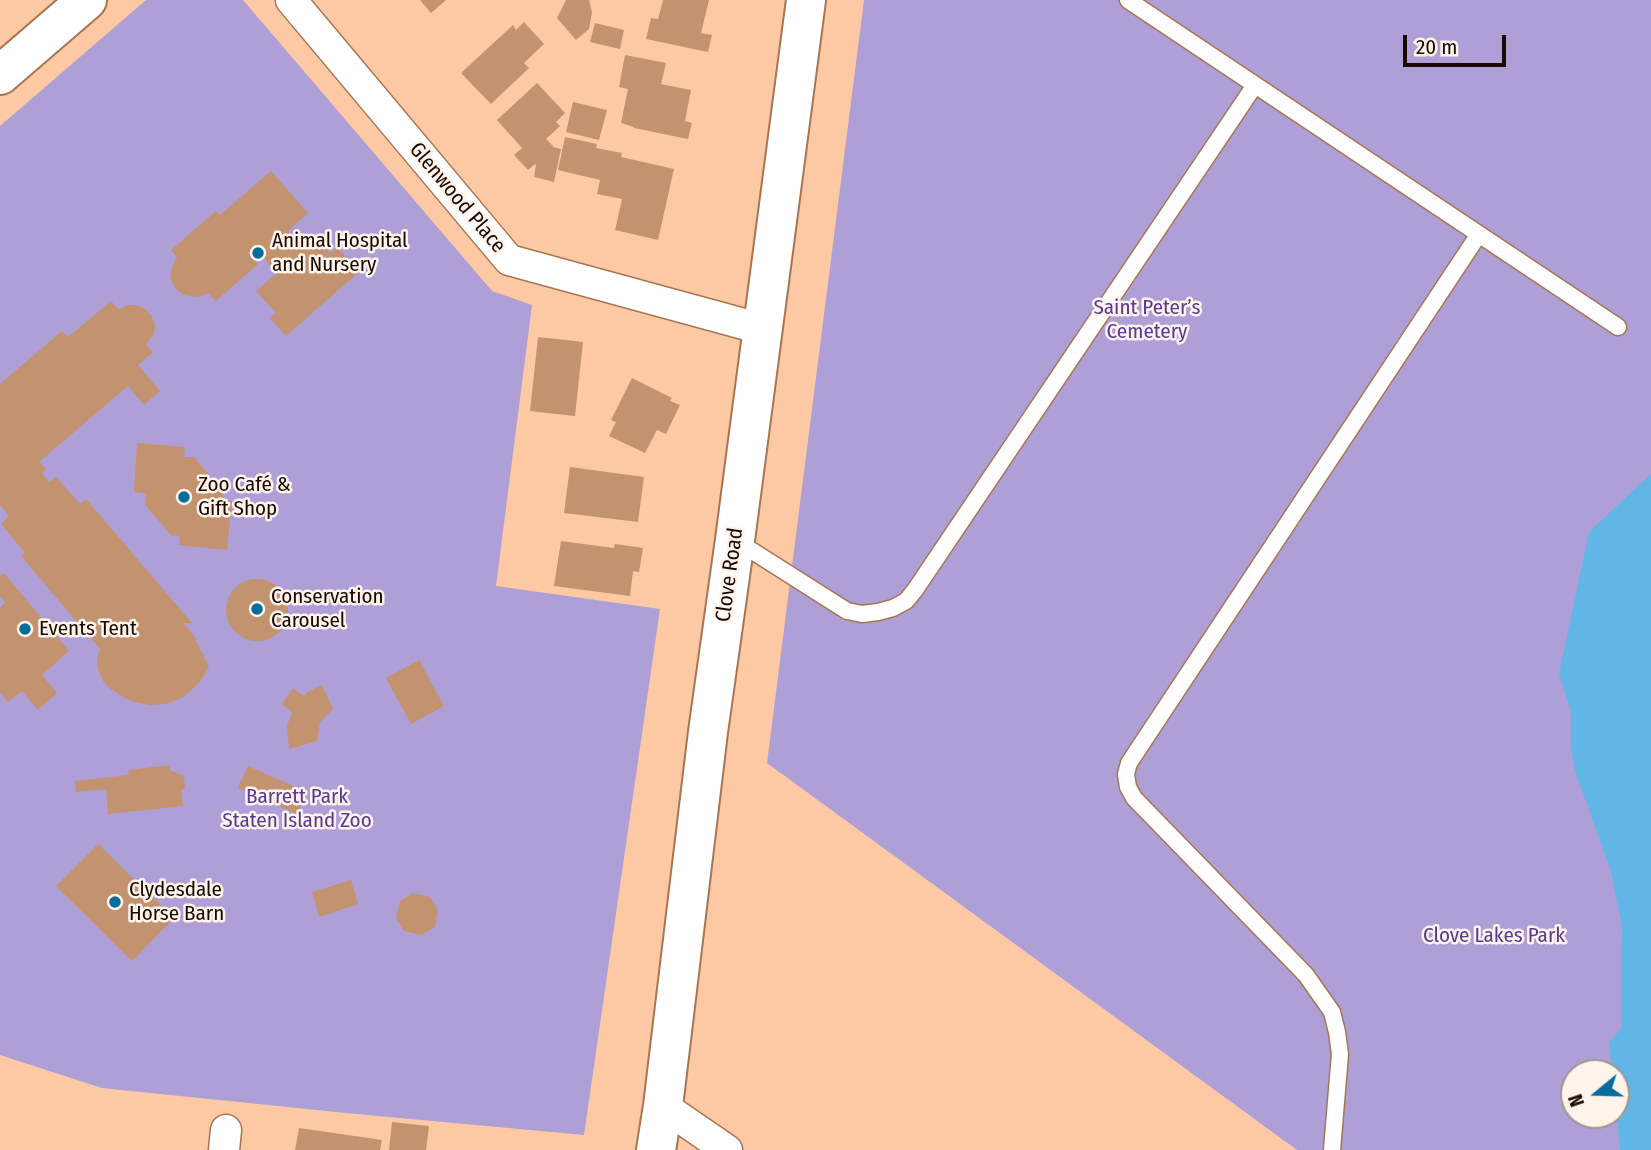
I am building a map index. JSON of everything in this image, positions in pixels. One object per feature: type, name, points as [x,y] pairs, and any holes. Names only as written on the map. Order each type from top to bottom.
[{"type":"main road","points":[[0,75],[87,0]]},
{"type":"main road","name":"Clove Road","points":[[656,1150],[708,732],[806,0]]},
{"type":"street","name":"Glenwood Place","points":[[291,0],[509,260],[762,329]]},
{"type":"street","points":[[663,1106],[727,1150]]},
{"type":"lane","points":[[1128,0],[1618,327]]},
{"type":"lane","points":[[735,540],[847,611],[862,614],[878,612],[906,601],[1255,85]]},
{"type":"lane","points":[[1332,1150],[1340,1055],[1332,1012],[1306,975],[1134,798],[1126,774],[1129,763],[1479,234]]},
{"type":"green space","name":"Barrett Park Staten Island Zoo","points":[[146,0],[243,0],[492,291],[532,305],[496,586],[660,609],[584,1135],[102,1088],[0,1055],[0,126]]},
{"type":"green space","name":"Saint Peter’s Cemetery","points":[[864,0],[1651,0],[1651,1150],[1297,1150],[767,763]]},
{"type":"water","points":[[1651,474],[1651,1150],[1620,1150],[1618,1129],[1630,1129],[1630,1059],[1611,1059],[1609,1043],[1621,1029],[1622,927],[1611,871],[1575,771],[1571,747],[1571,711],[1559,674],[1589,532]]},
{"type":"building","points":[[420,0],[446,0],[431,13]]},
{"type":"building","points":[[566,0],[589,0],[592,12],[589,29],[576,40],[557,18]]},
{"type":"building","points":[[663,0],[709,0],[701,33],[712,35],[708,52],[646,39],[651,18],[658,19]]},
{"type":"building","points":[[524,22],[544,44],[524,63],[529,68],[491,104],[461,73],[513,25],[516,30]]},
{"type":"building","points":[[595,23],[624,30],[620,49],[590,42]]},
{"type":"building","points":[[625,55],[666,63],[661,84],[691,90],[685,121],[692,123],[688,139],[621,123],[628,89],[619,87]]},
{"type":"building","points":[[537,83],[565,113],[556,122],[560,126],[546,139],[553,147],[561,149],[554,182],[534,177],[536,165],[528,170],[514,155],[522,148],[497,120]]},
{"type":"building","points":[[573,102],[607,110],[599,140],[566,132]]},
{"type":"building","points":[[565,137],[597,144],[596,148],[622,153],[621,157],[674,169],[658,240],[615,230],[622,199],[597,194],[600,180],[558,170]]},
{"type":"building","name":"Animal Hospital and Nursery","points":[[271,171],[308,213],[288,231],[305,250],[319,239],[331,253],[337,247],[359,272],[286,336],[270,318],[276,313],[256,291],[277,273],[260,254],[255,262],[258,264],[216,301],[208,293],[199,297],[183,295],[175,288],[170,277],[177,257],[171,250],[216,211],[220,215]]},
{"type":"building","points":[[111,301],[118,309],[136,305],[151,315],[155,325],[154,334],[146,345],[153,352],[138,365],[160,391],[144,405],[128,386],[39,462],[46,469],[42,473],[49,482],[56,477],[80,504],[86,499],[192,623],[183,623],[193,634],[209,667],[199,683],[182,698],[165,704],[133,702],[109,688],[98,669],[100,649],[21,556],[25,553],[1,524],[9,516],[0,505],[0,384],[62,331],[68,337]]},
{"type":"building","points":[[538,337],[583,342],[575,416],[530,411]]},
{"type":"building","points":[[632,378],[672,398],[670,401],[680,405],[666,434],[657,430],[645,453],[609,436],[616,422],[611,420]]},
{"type":"building","name":"Zoo Café & Gift Shop","points":[[137,443],[185,447],[184,457],[194,457],[223,492],[223,500],[232,501],[227,550],[179,545],[180,536],[172,536],[145,505],[146,494],[134,492]]},
{"type":"building","points":[[570,467],[644,477],[638,522],[564,513]]},
{"type":"building","points":[[561,541],[614,548],[615,544],[643,548],[639,572],[633,571],[630,596],[554,586]]},
{"type":"building","name":"Events Tent","points":[[4,573],[69,651],[42,675],[57,693],[38,710],[22,691],[8,702],[0,692],[0,607],[5,602],[0,596],[0,576]]},
{"type":"building","name":"Conservation Carousel","points":[[257,579],[279,588],[288,610],[279,632],[257,641],[235,632],[226,610],[235,588]]},
{"type":"building","points":[[419,660],[444,706],[411,724],[386,678]]},
{"type":"building","points":[[322,685],[333,709],[320,722],[317,741],[289,749],[287,726],[292,712],[282,704],[293,688],[304,696]]},
{"type":"building","points":[[170,765],[170,770],[184,776],[185,789],[181,789],[183,806],[108,814],[106,789],[76,792],[75,781],[129,775],[128,770]]},
{"type":"building","points":[[248,766],[307,792],[297,814],[238,788]]},
{"type":"building","name":"Clydesdale Horse Barn","points":[[98,844],[174,918],[132,961],[56,886]]},
{"type":"building","points":[[351,880],[358,904],[319,917],[312,892]]},
{"type":"building","points":[[413,893],[430,897],[438,911],[435,927],[422,935],[404,931],[396,918],[400,901]]},
{"type":"building","points":[[392,1122],[429,1126],[426,1150],[389,1150]]},
{"type":"building","points":[[299,1128],[382,1140],[380,1150],[295,1150]]},
{"type":"place","name":"Animal Hospital and Nursery","points":[[258,253]]},
{"type":"place","name":"Zoo Café & Gift Shop","points":[[184,497]]},
{"type":"place","name":"Conservation Carousel","points":[[257,609]]},
{"type":"place","name":"Events Tent","points":[[25,629]]},
{"type":"place","name":"Clydesdale Horse Barn","points":[[115,902]]},
{"type":"park label","name":"Clove Lakes Park","points":[[1494,936]]}]
